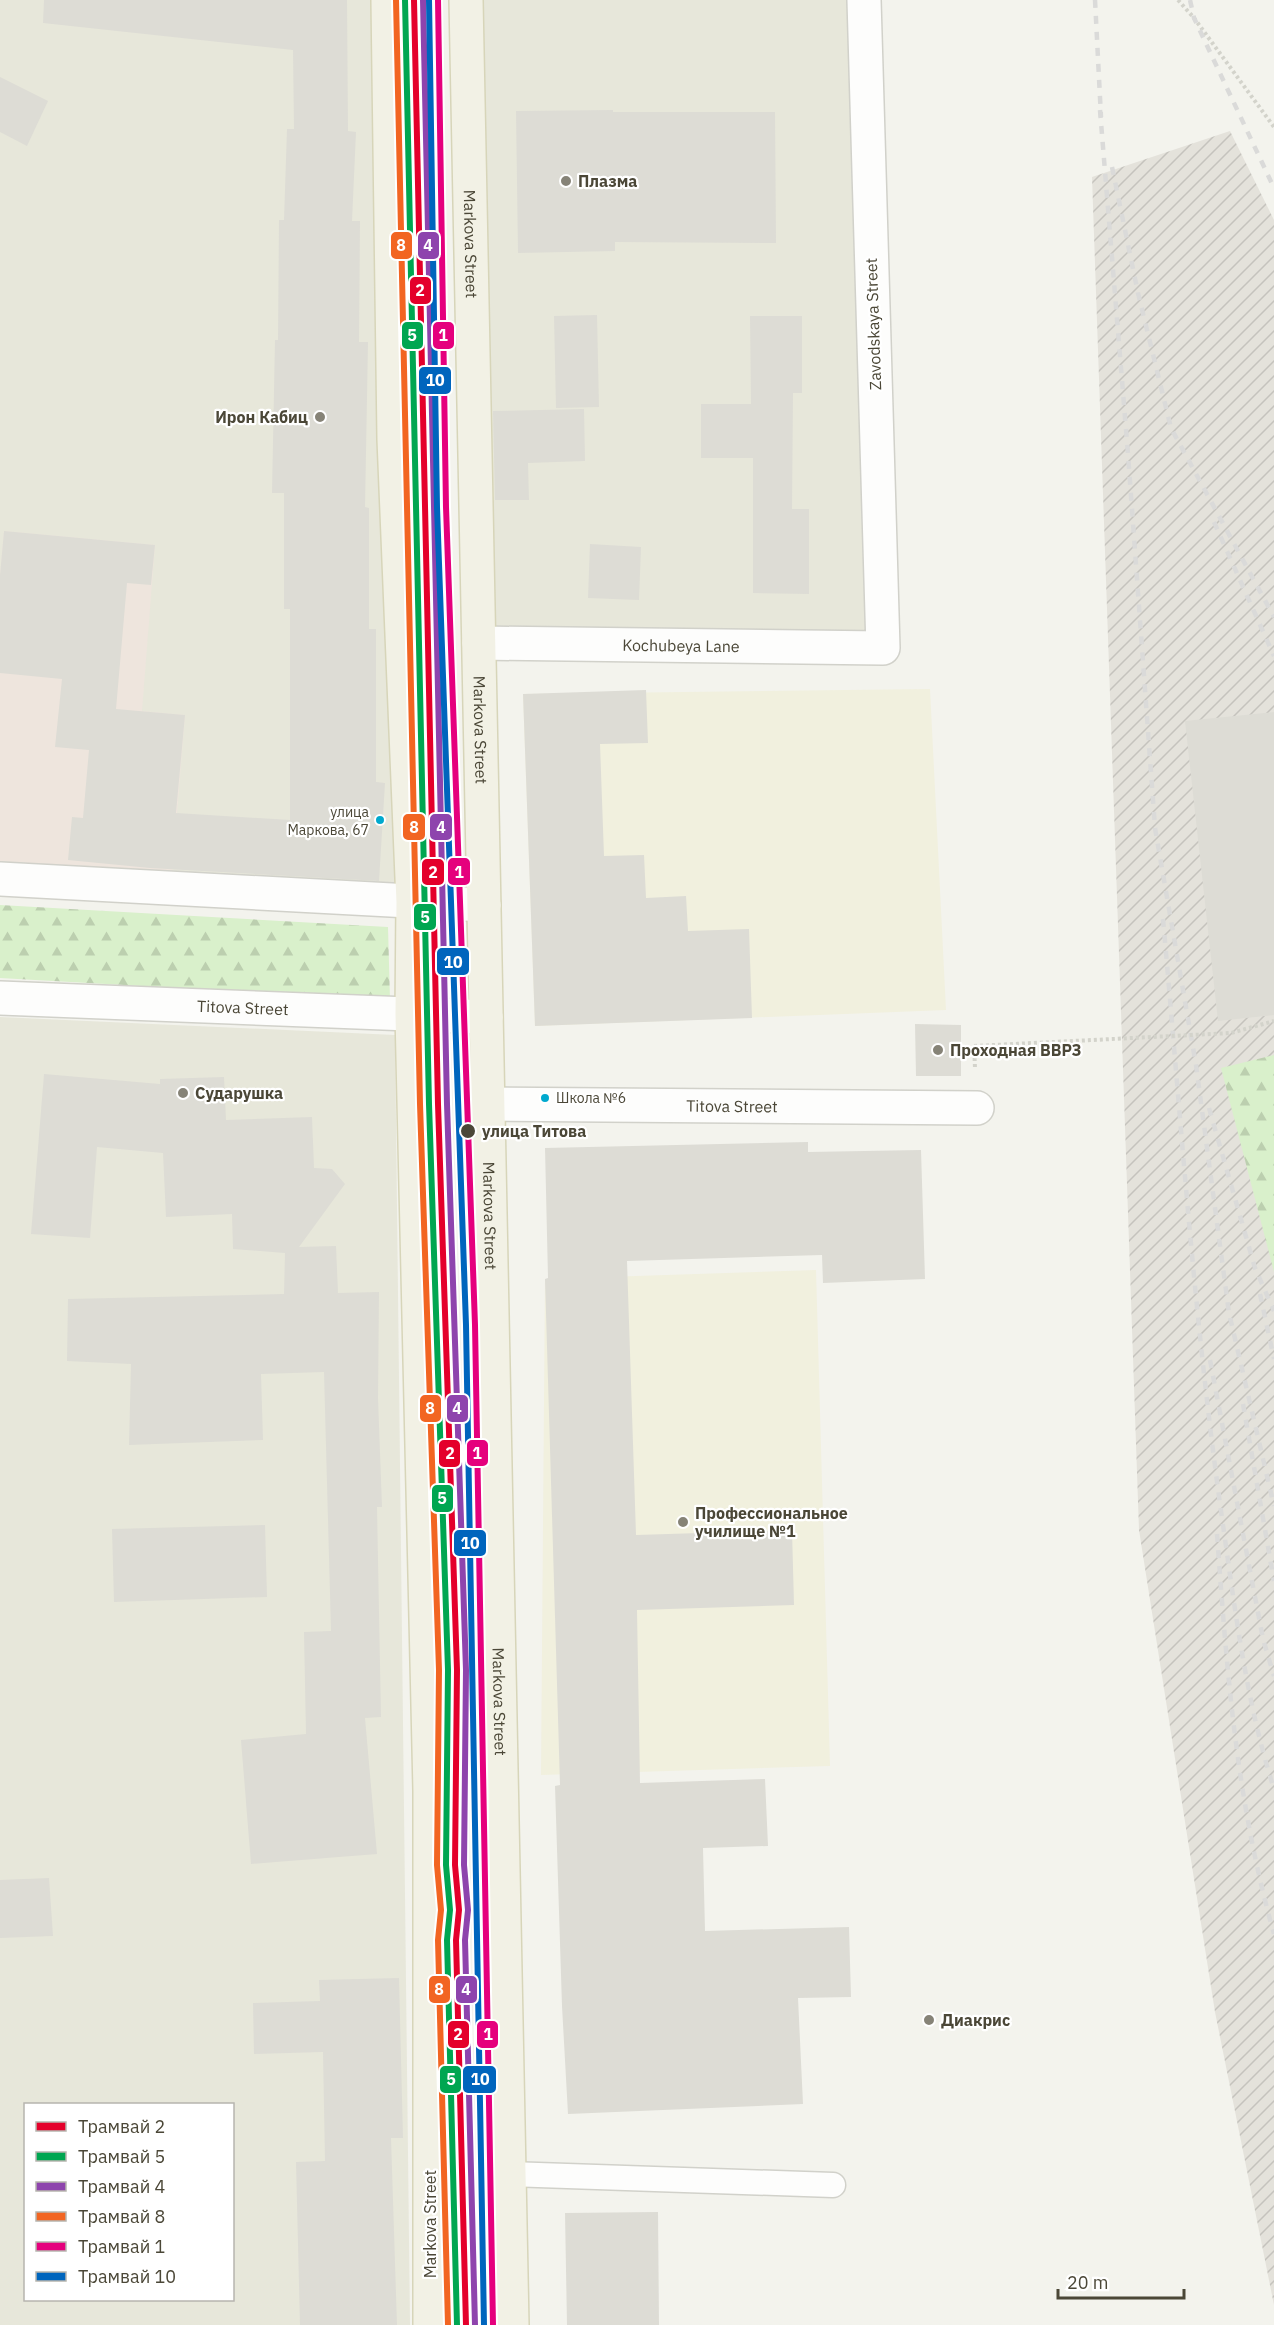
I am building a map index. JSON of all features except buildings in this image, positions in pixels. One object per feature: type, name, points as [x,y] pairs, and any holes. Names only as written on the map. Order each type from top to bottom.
[{"type":"main road","name":"Markova Street","points":[[388,0],[394,439],[413,902],[412,1014],[430,1791],[430,2325]]},
{"type":"main road","name":"Markova Street","points":[[466,0],[512,2325]]},
{"type":"street","name":"Zavodskaya Street","points":[[864,0],[883,648]]},
{"type":"street","name":"Kochubeya Lane","points":[[478,644],[883,648]]},
{"type":"street","points":[[0,879],[484,905]]},
{"type":"street","name":"Titova Street","points":[[0,998],[486,1017]]},
{"type":"street","name":"Titova Street","points":[[488,1104],[977,1108]]},
{"type":"lane","points":[[509,2174],[833,2185]]},
{"type":"path","points":[[1178,0],[1194,18],[1274,127]]},
{"type":"path","points":[[974,1046],[1231,1033],[1274,1020]]},
{"type":"shaded area","points":[[0,0],[388,0],[413,902],[0,879]]},
{"type":"shaded area","points":[[466,0],[864,0],[883,648],[479,643]]},
{"type":"shaded area","points":[[1230,131],[1274,220],[1274,2305],[1215,2012],[1139,1530],[1092,177]]},
{"type":"shaded area","points":[[4,531],[155,545],[142,711],[185,715],[172,874],[0,861],[0,575]]},
{"type":"shaded area","points":[[930,689],[946,1010],[535,1026],[523,694]]},
{"type":"shaded area","points":[[0,1017],[395,1035],[410,2325],[0,2325]]},
{"type":"shaded area","name":"Профессиональное училище №1","points":[[816,1270],[830,1766],[541,1775],[545,1279]]},
{"type":"green space","points":[[0,905],[388,927],[390,1000],[0,978]]},
{"type":"green space","points":[[1274,1055],[1274,1272],[1221,1068]]},
{"type":"railway","points":[[1095,0],[1101,117]]},
{"type":"railway","points":[[1190,0],[1194,18],[1274,188]]},
{"type":"railway","points":[[1100,110],[1155,828],[1196,1065],[1229,1313],[1274,1506]]},
{"type":"railway","points":[[1112,167],[1138,293],[1171,428],[1274,617]]},
{"type":"railway","points":[[1214,522],[1274,656]]},
{"type":"railway","points":[[1163,919],[1182,1144],[1212,1444],[1242,1655],[1256,1723],[1274,1789]]},
{"type":"railway","points":[[1209,1108],[1255,1268],[1274,1311]]},
{"type":"railway","points":[[1260,1294],[1274,1359]]},
{"type":"railway","points":[[1210,1360],[1263,1639],[1274,1676]]},
{"type":"railway","points":[[1243,1404],[1274,1581]]},
{"type":"railway","points":[[1217,1534],[1235,1736],[1250,1834],[1274,1934]]},
{"type":"tram line","name":"8","points":[[396,0],[420,1104],[439,1670],[437,1865],[441,1910],[438,1940],[448,2325]]},
{"type":"tram line","name":"5","points":[[405,0],[429,1104],[448,1670],[446,1865],[450,1910],[447,1940],[457,2325]]},
{"type":"tram line","name":"2","points":[[414,0],[438,1104],[457,1670],[455,1865],[459,1910],[456,1940],[466,2325]]},
{"type":"tram line","name":"4","points":[[423,0],[447,1104],[466,1670],[464,1865],[468,1910],[465,1940],[475,2325]]},
{"type":"tram line","name":"10","points":[[429,0],[437,507],[466,1325],[484,2325]]},
{"type":"tram line","name":"1","points":[[438,0],[446,507],[475,1325],[493,2325]]},
{"type":"place","name":"Плазма","points":[[566,181]]},
{"type":"place","name":"Ирон Кабиц","points":[[320,417]]},
{"type":"place","name":"улица Маркова, 67","points":[[380,820]]},
{"type":"place","name":"Проходная ВВРЗ","points":[[938,1050]]},
{"type":"place","name":"Сударушка","points":[[183,1093]]},
{"type":"place","name":"Школа №6","points":[[545,1098]]},
{"type":"place","name":"улица Титова","points":[[468,1131]]},
{"type":"place","name":"Профессиональное училище №1","points":[[683,1522]]},
{"type":"place","name":"Диакрис","points":[[929,2020]]}]
